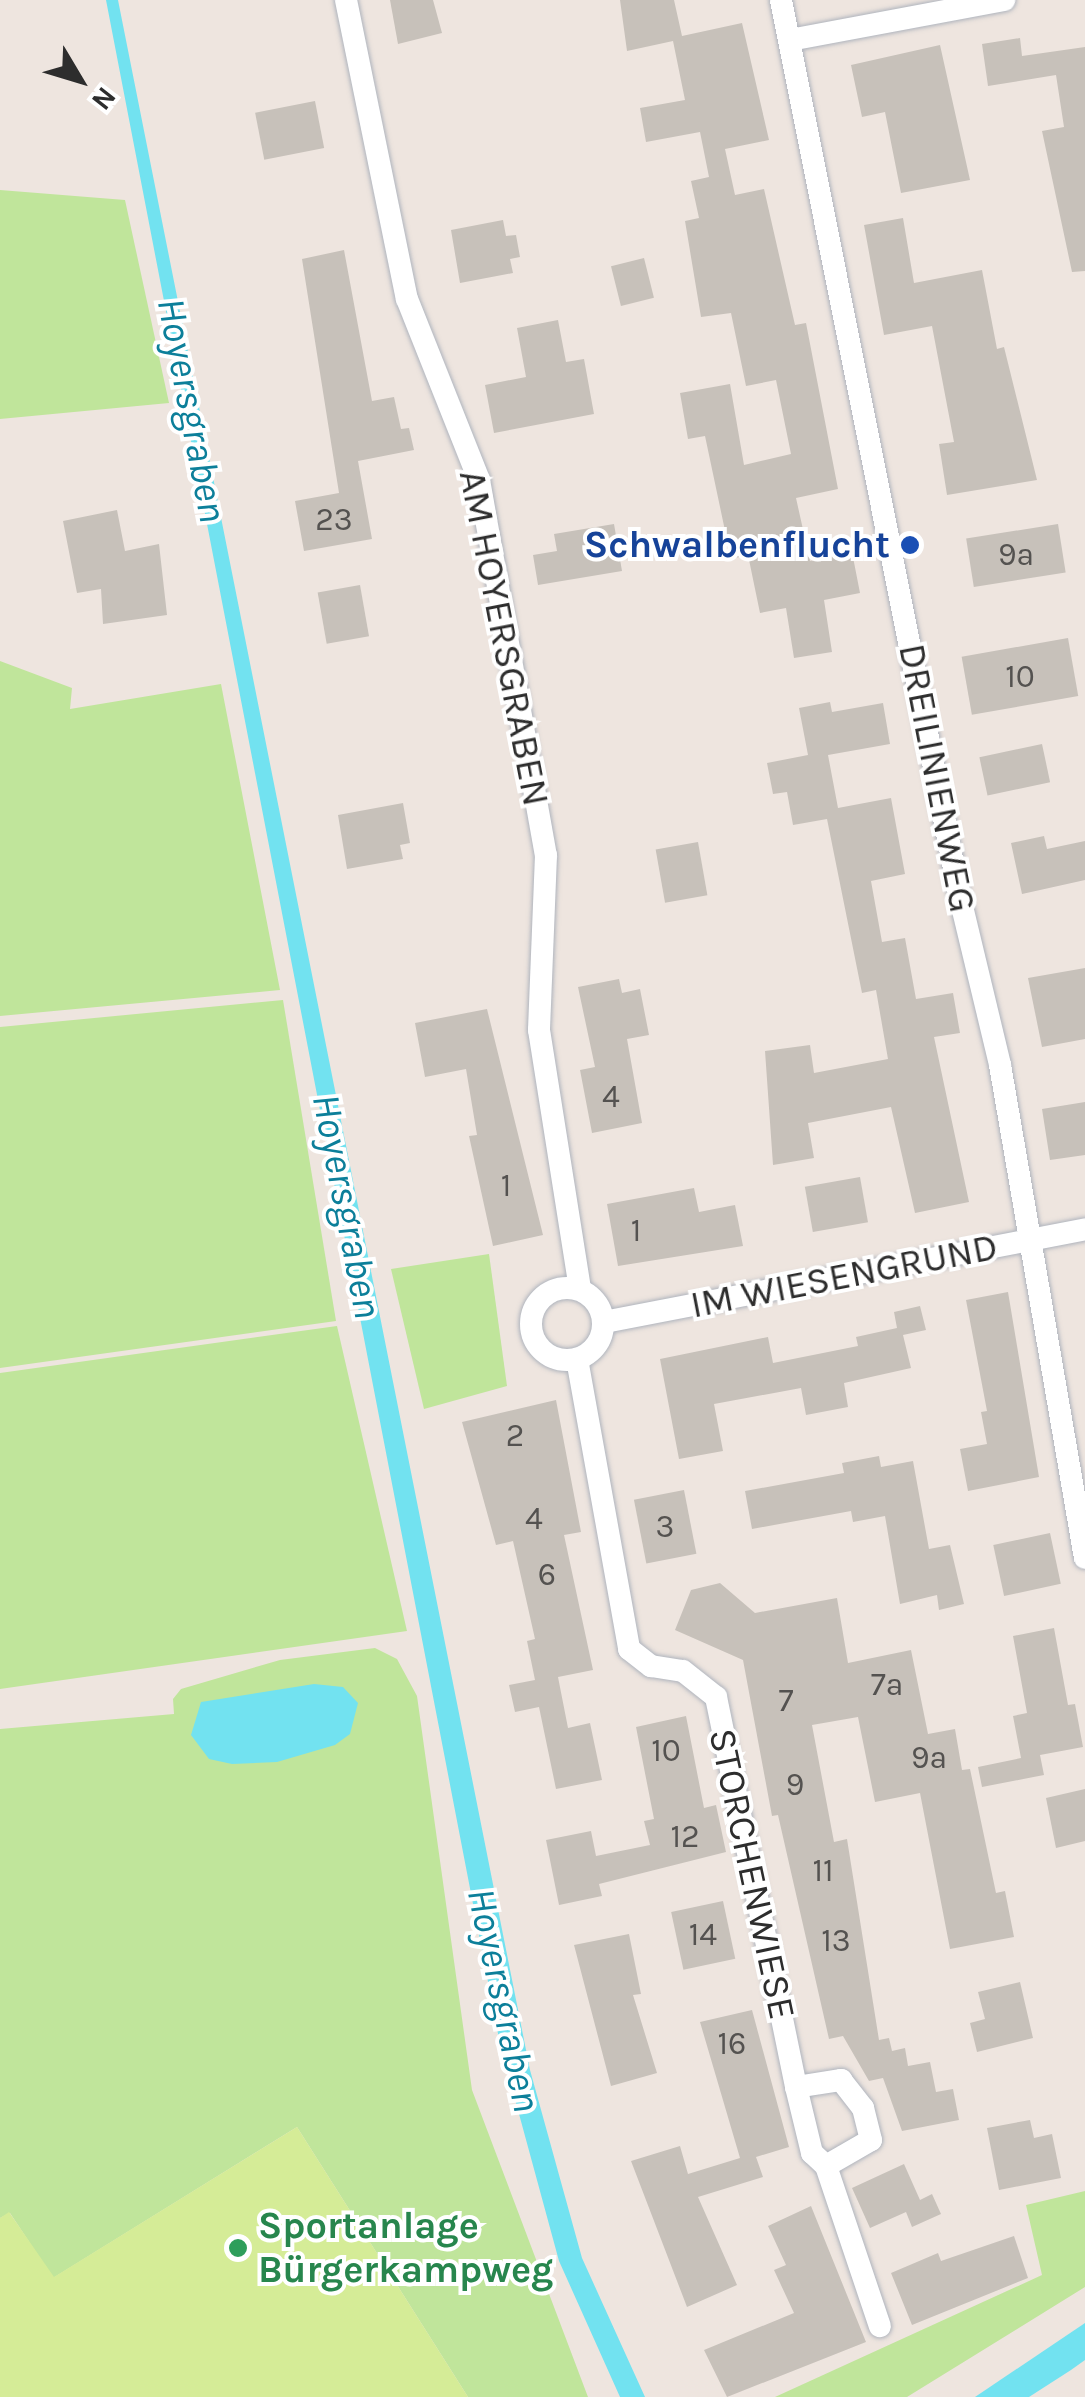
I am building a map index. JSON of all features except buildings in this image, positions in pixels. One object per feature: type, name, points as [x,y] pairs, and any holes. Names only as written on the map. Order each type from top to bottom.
[{"type":"street","name":"AM HOYERSGRABEN","points":[[346,0],[406,299],[478,480],[546,855],[539,1030],[580,1289]]},
{"type":"street","name":"DREILINIENWEG","points":[[782,0],[960,898],[1000,1066],[1085,1558]]},
{"type":"street","points":[[790,40],[1004,0]]},
{"type":"street","name":"IM WIESENGRUND","points":[[604,1322],[1085,1229]]},
{"type":"street","points":[[580,1289],[598,1304],[604,1322],[599,1342],[577,1359],[544,1352],[531,1320],[549,1292],[580,1289]]},
{"type":"street","name":"STORCHENWIESE","points":[[577,1359],[629,1649],[651,1666],[683,1671],[716,1697],[812,2153],[826,2166],[880,2326]]},
{"type":"street","points":[[796,2087],[841,2080],[863,2108],[871,2140],[826,2166]]},
{"type":"green space","points":[[0,190],[125,200],[169,403],[0,419]]},
{"type":"green space","points":[[0,661],[72,688],[70,709],[221,684],[280,990],[0,1016]]},
{"type":"green space","points":[[283,1000],[336,1321],[0,1368],[0,1027]]},
{"type":"green space","points":[[489,1254],[507,1386],[424,1409],[391,1269]]},
{"type":"green space","points":[[337,1326],[407,1631],[0,1689],[0,1373]]},
{"type":"green space","points":[[375,1648],[397,1659],[417,1696],[472,2090],[588,2397],[468,2397],[297,2127],[53,2278],[10,2213],[0,2218],[0,1729],[174,1714],[173,1699],[181,1689],[280,1660]]},
{"type":"green space","name":"Sportanlage Bürgerkampweg","points":[[297,2127],[468,2397],[0,2397],[0,2218],[9,2212],[54,2277]]},
{"type":"green space","points":[[1085,2191],[1085,2287],[907,2397],[775,2397],[1042,2275],[1026,2205]]},
{"type":"water","name":"Hoyersgraben","points":[[106,0],[118,0],[530,2070],[582,2258],[645,2397],[620,2397],[559,2261],[500,2044]]},
{"type":"water","points":[[314,1684],[343,1687],[358,1703],[350,1734],[335,1745],[277,1762],[232,1764],[209,1759],[191,1735],[201,1702]]},
{"type":"water","points":[[1085,2323],[1085,2360],[1071,2370],[1029,2397],[975,2397]]},
{"type":"place","name":"Schwalbenflucht","points":[[910,545]]},
{"type":"place","name":"Sportanlage Bürgerkampweg","points":[[238,2248]]}]
